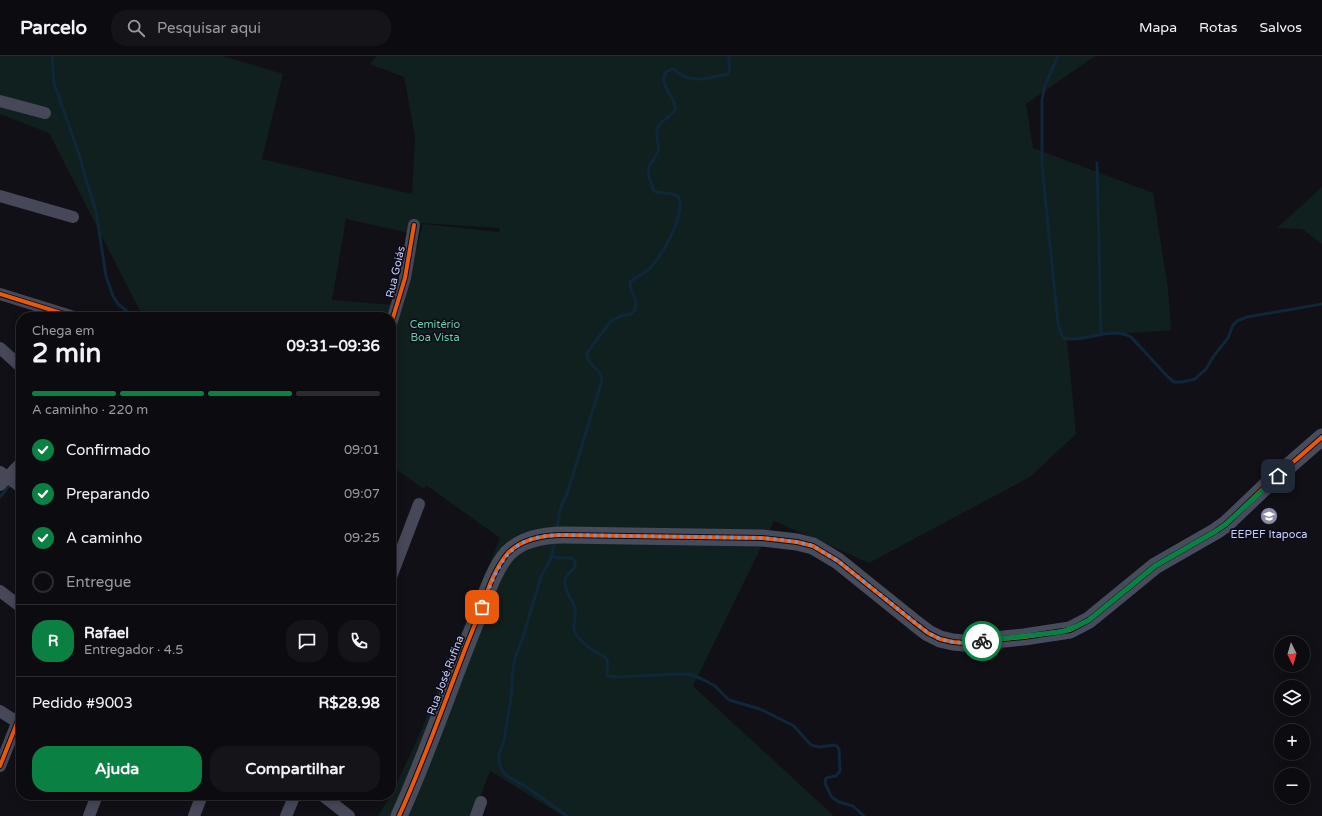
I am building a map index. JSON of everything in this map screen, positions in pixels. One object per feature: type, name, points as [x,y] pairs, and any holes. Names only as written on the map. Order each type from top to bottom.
[{"type":"street","points":[[0,101],[45,113]]},
{"type":"street","points":[[0,196],[73,217]]},
{"type":"street","name":"Rua Goiás","points":[[395,312],[405,278],[414,225]]},
{"type":"street","points":[[0,294],[58,312]]},
{"type":"street","points":[[0,348],[16,362]]},
{"type":"street","name":"Rua José Rufina","points":[[399,816],[422,763],[465,648],[493,579],[502,562],[517,546],[536,538],[558,535],[762,538],[797,542],[813,546],[838,561],[928,633],[940,639],[964,643],[1024,637],[1070,630],[1089,620],[1155,566],[1226,524],[1266,485],[1322,437]]},
{"type":"street","points":[[16,467],[2,478],[16,485]]},
{"type":"street","points":[[396,564],[419,504]]},
{"type":"street","points":[[0,592],[16,603]]},
{"type":"street","points":[[0,711],[16,716]]},
{"type":"street","points":[[0,766],[16,725]]},
{"type":"street","points":[[89,816],[95,800]]},
{"type":"street","points":[[194,816],[200,800]]},
{"type":"street","points":[[286,816],[293,800]]},
{"type":"street","points":[[328,800],[349,816]]},
{"type":"street","points":[[476,816],[481,802]]},
{"type":"green space","name":"Cemitério Boa Vista","points":[[0,56],[223,56],[283,74],[262,159],[412,194],[415,136],[404,77],[370,64],[377,56],[1095,56],[1026,104],[1033,148],[1153,193],[1168,289],[1171,330],[1067,338],[1076,434],[1030,477],[869,563],[774,521],[693,686],[834,816],[563,816],[490,771],[473,816],[378,816],[388,800],[396,800],[396,784],[418,738],[500,538],[426,485],[424,489],[396,469],[396,319],[423,224],[499,232],[500,228],[419,223],[414,234],[346,219],[332,300],[393,305],[392,312],[140,312],[49,133],[0,114]]},
{"type":"green space","points":[[1322,187],[1322,244],[1302,229],[1277,228]]},
{"type":"waterway","points":[[52,56],[54,83],[80,157],[96,211],[106,276],[113,296],[118,304],[128,312]]},
{"type":"waterway","points":[[557,529],[560,509],[567,494],[602,380],[600,373],[589,361],[587,353],[611,321],[621,316],[631,314],[635,310],[636,301],[630,287],[630,282],[649,269],[656,261],[667,244],[679,213],[680,203],[678,196],[654,191],[649,174],[650,164],[658,151],[658,127],[661,122],[675,110],[673,101],[666,88],[664,77],[666,72],[673,69],[681,75],[692,79],[704,79],[728,74],[730,69],[729,56]]},
{"type":"waterway","points":[[1058,56],[1045,85],[1042,99],[1042,166],[1058,324],[1063,338],[1071,339],[1115,333],[1123,334],[1131,337],[1174,382],[1182,382],[1195,379],[1206,369],[1213,357],[1228,338],[1233,325],[1237,321],[1247,317],[1322,304]]},
{"type":"waterway","points":[[1097,163],[1101,335]]},
{"type":"waterway","points":[[0,497],[8,487]]},
{"type":"waterway","points":[[555,540],[552,556],[541,577],[522,640],[515,657],[510,704],[504,741],[499,754],[499,763],[503,772],[507,776],[528,788],[567,816]]},
{"type":"waterway","points":[[552,556],[558,558],[572,558],[575,562],[575,567],[565,579],[566,589],[575,609],[575,633],[585,644],[606,658],[608,662],[607,676],[616,677],[690,674],[715,686],[729,700],[760,709],[794,726],[810,744],[814,746],[837,746],[839,749],[840,771],[836,776],[826,778],[825,783],[833,798],[839,802],[853,806],[864,816]]},
{"type":"cycle path","points":[[395,312],[405,278],[414,225]]},
{"type":"cycle path","points":[[0,294],[58,312]]},
{"type":"cycle path","points":[[399,816],[410,792],[497,569],[508,553],[520,544],[534,538],[564,535],[762,538],[797,542],[813,546],[838,561],[928,633],[940,639],[964,643],[1024,637],[1070,630],[1089,620],[1155,566],[1226,524],[1267,485],[1322,437]]},
{"type":"cycle path","points":[[0,766],[16,726]]},
{"type":"way so far","points":[[482,607],[493,579],[502,562],[509,553],[517,546],[536,538],[552,535],[762,538],[797,542],[813,546],[826,553],[928,633],[940,639],[964,643],[982,641]]},
{"type":"place","name":"EEPEF Itapoca","points":[[1269,516]]},
{"type":"route","points":[[982,641],[1060,632],[1070,630],[1089,620],[1155,566],[1226,524],[1278,476]]}]
